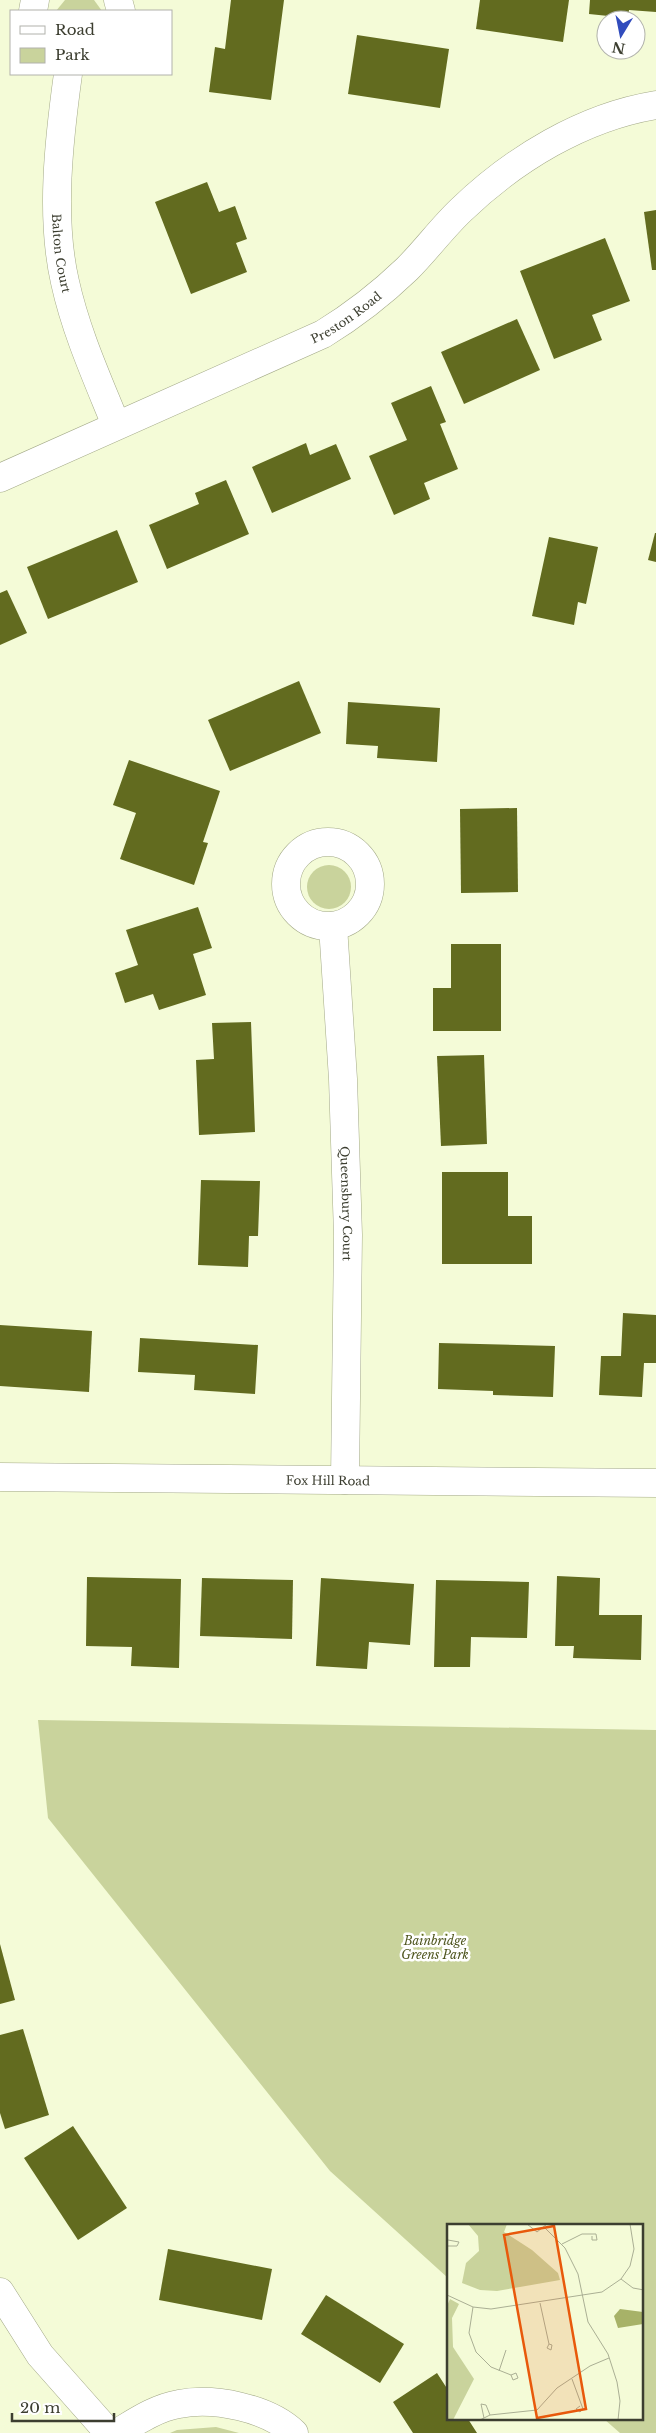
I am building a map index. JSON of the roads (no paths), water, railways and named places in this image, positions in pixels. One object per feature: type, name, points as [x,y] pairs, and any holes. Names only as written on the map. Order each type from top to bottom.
[{"type":"street","name":"Balton Court","points":[[68,75],[59,168],[58,228],[64,280],[80,336],[116,425]]},
{"type":"street","name":"Preston Road","points":[[0,478],[323,334],[356,313],[380,294],[407,268],[460,210],[522,159],[596,121],[637,108],[656,105]]},
{"type":"street","name":"Queensbury Court","points":[[333,926],[343,1079],[348,1234],[345,1480]]},
{"type":"street","name":"Fox Hill Road","points":[[0,1477],[656,1483]]},
{"type":"street","points":[[0,2292],[40,2355],[109,2433]]},
{"type":"street","points":[[117,2433],[146,2414],[179,2404],[222,2402],[259,2412],[294,2433]]},
{"type":"park label","name":"Bainbridge Greens Park","points":[[435,1947]]}]
